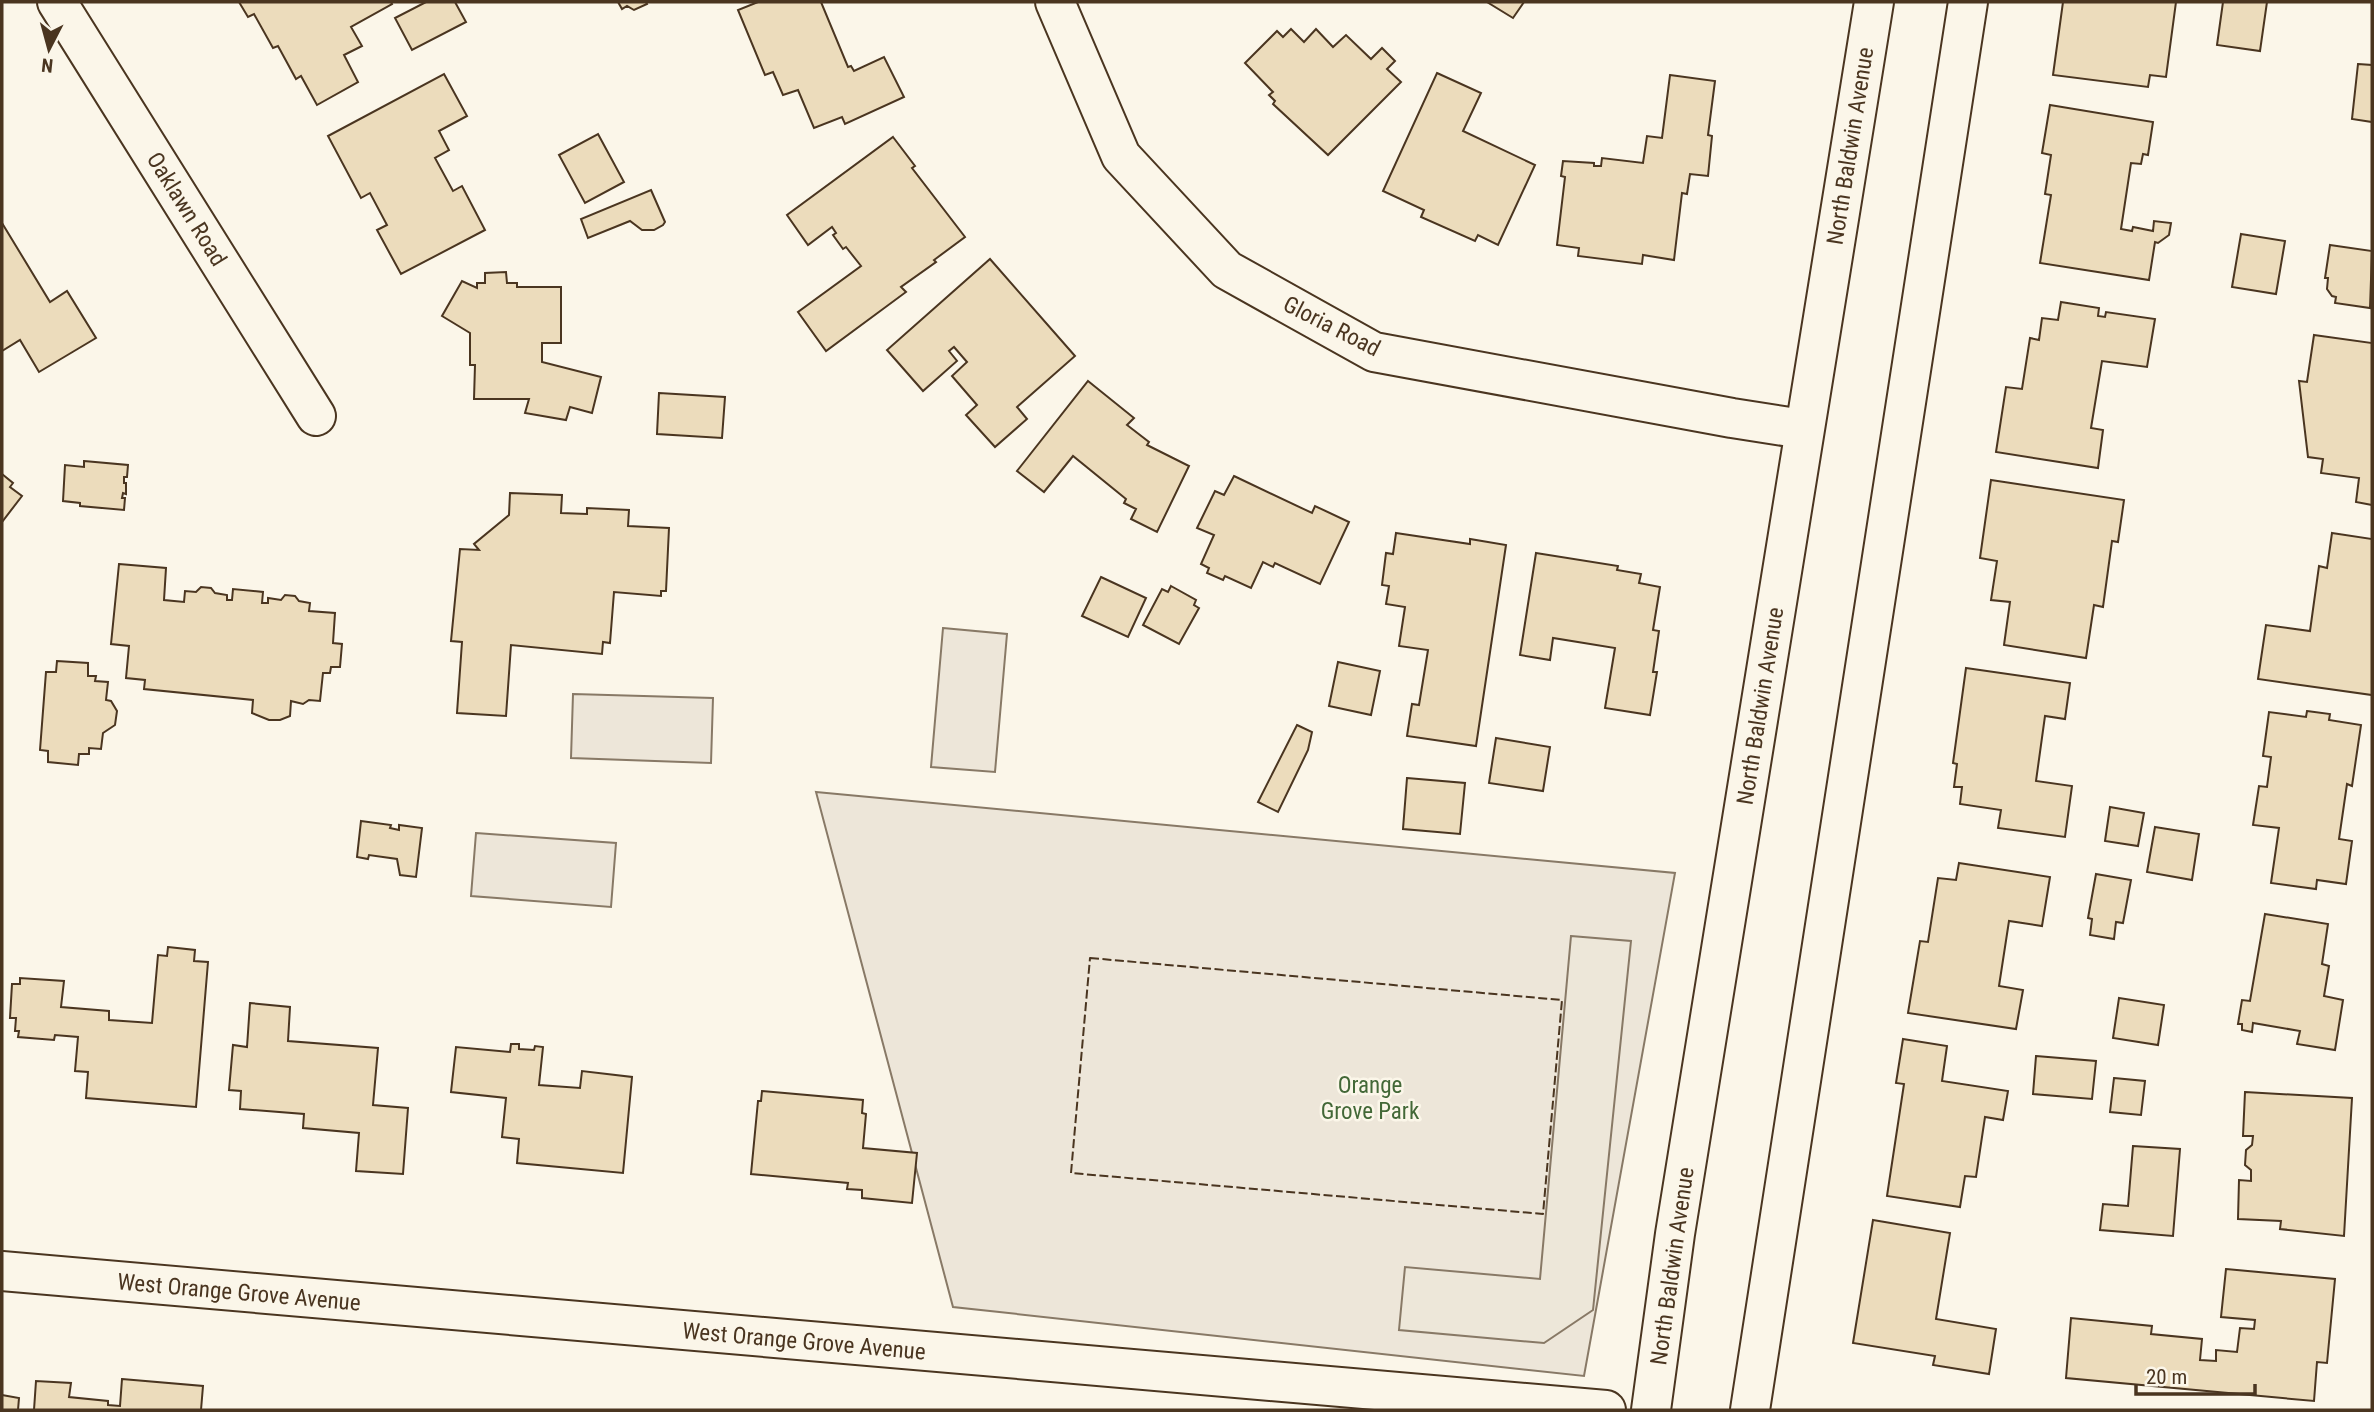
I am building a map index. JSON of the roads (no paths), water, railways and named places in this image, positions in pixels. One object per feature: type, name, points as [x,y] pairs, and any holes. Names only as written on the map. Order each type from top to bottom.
[{"type":"street","name":"Oaklawn Road","points":[[57,2],[316,416]]},
{"type":"street","name":"Gloria Road","points":[[1055,2],[1121,156],[1227,270],[1374,352],[1803,429]]},
{"type":"street","name":"North Baldwin Avenue","points":[[1651,1410],[1675,1234],[1874,2]]},
{"type":"street","points":[[1750,1410],[1968,2]]},
{"type":"street","name":"West Orange Grove Avenue","points":[[2,1271],[1606,1410]]},
{"type":"park label","name":"Orange Grove Park","points":[[1370,1098]]}]
